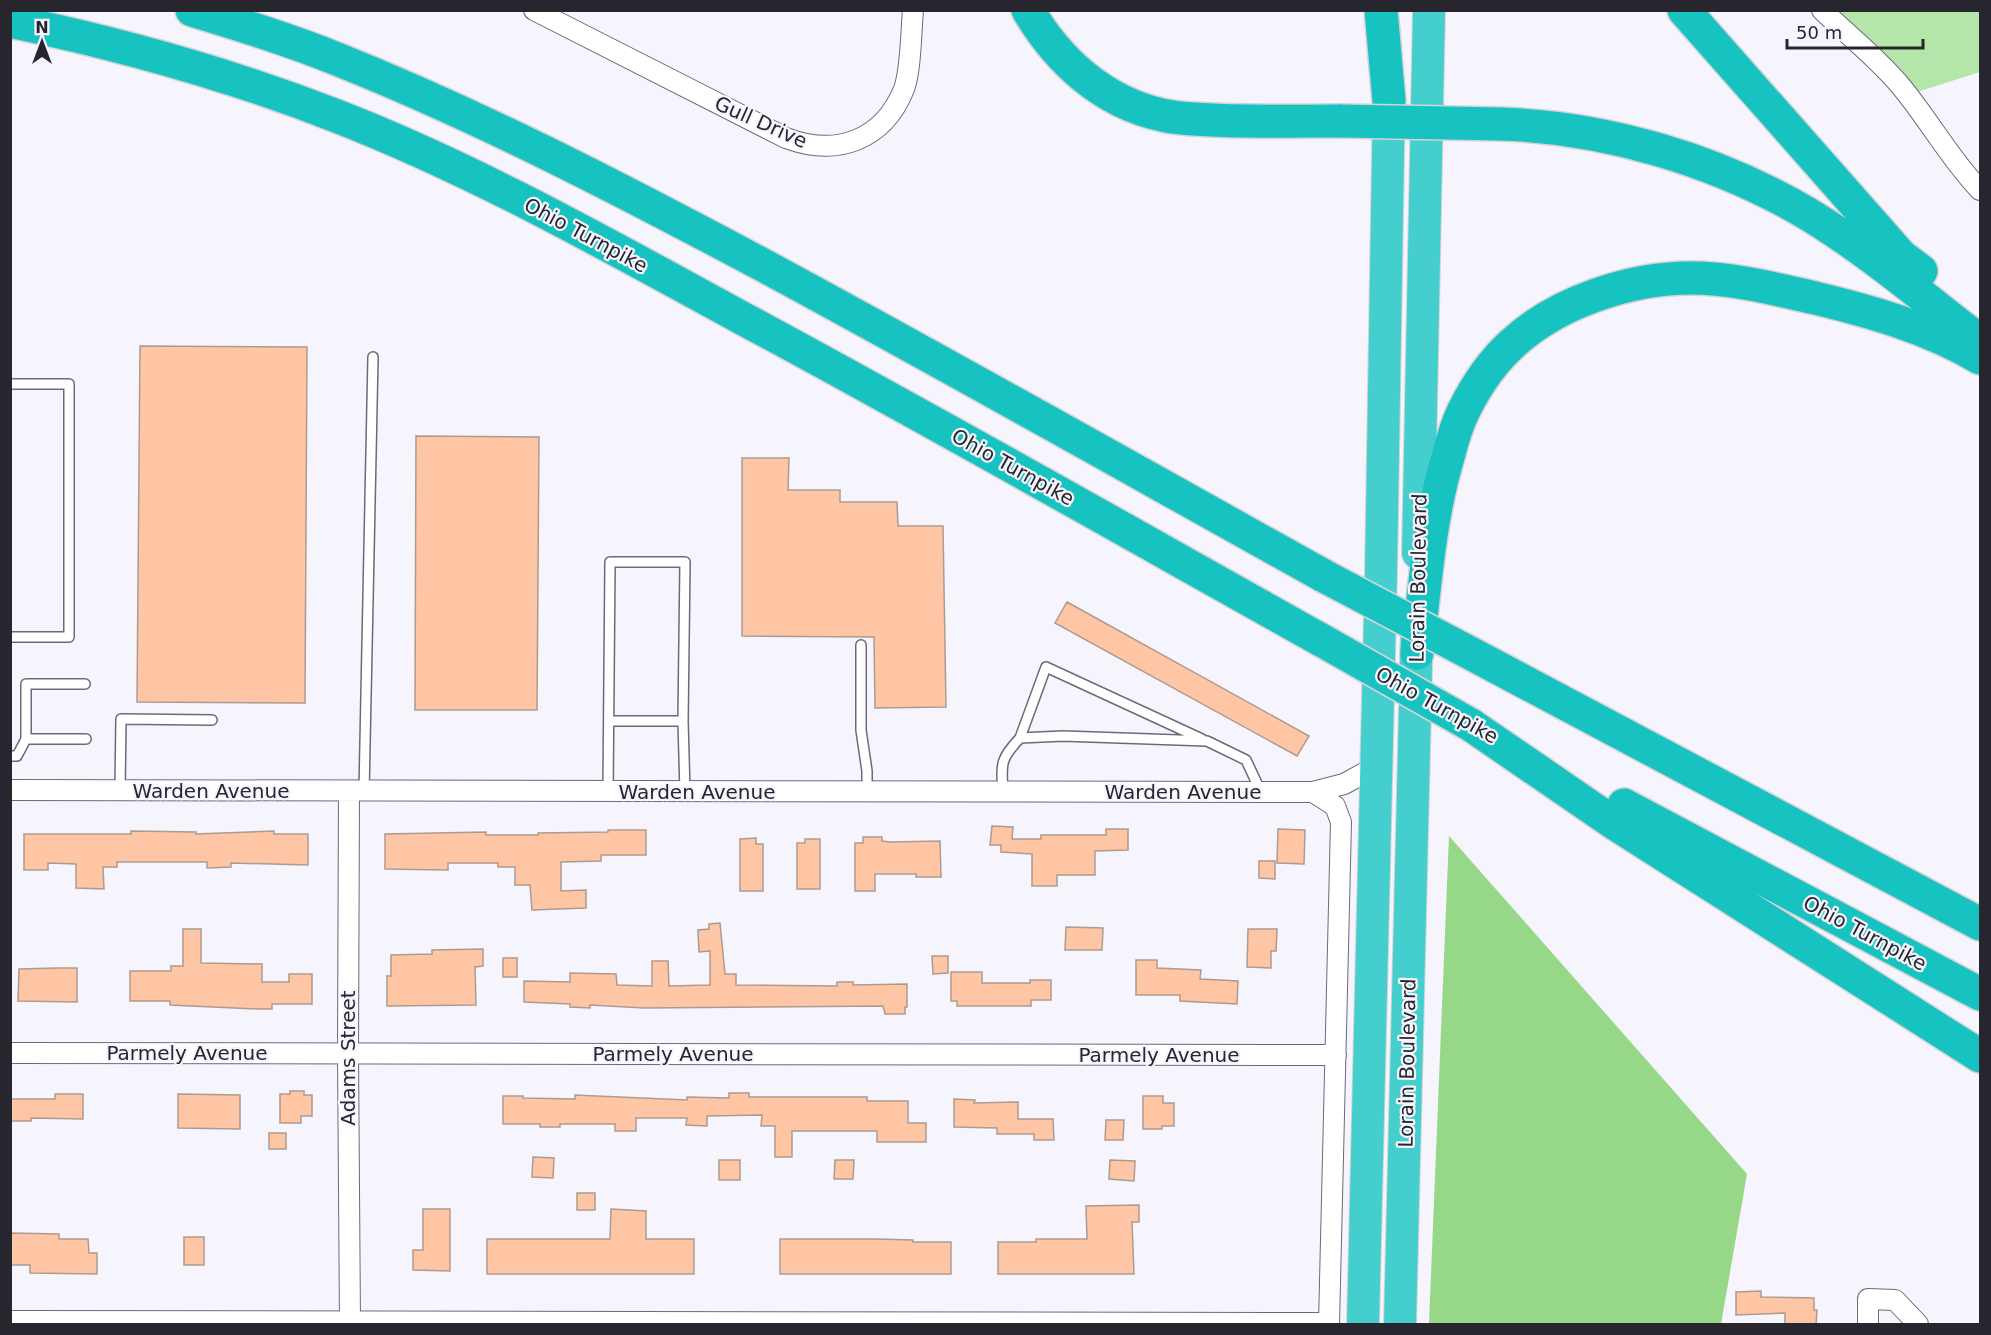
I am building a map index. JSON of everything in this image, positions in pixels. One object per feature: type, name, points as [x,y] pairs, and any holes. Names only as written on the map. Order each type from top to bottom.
[{"type":"highway","points":[[192,10],[335,58],[450,106],[601,179],[812,292],[1324,576],[1980,924]]},
{"type":"highway","points":[[1028,10],[1052,48],[1067,63],[1104,91],[1143,110],[1173,118],[1228,121],[1341,115],[1554,116],[1603,124],[1698,149],[1755,173],[1841,221],[1882,251],[1901,256]]},
{"type":"highway","points":[[1050,10],[1065,36],[1084,57],[1127,85],[1180,102],[1341,115]]},
{"type":"highway","points":[[1381,10],[1389,101]]},
{"type":"highway","name":"Lorain Boulevard","points":[[1363,1324],[1377,766],[1389,10]]},
{"type":"highway","name":"Lorain Boulevard","points":[[1400,1324],[1417,653],[1429,10]]},
{"type":"highway","points":[[1684,10],[1901,256],[1980,315]]},
{"type":"highway","name":"Ohio Turnpike","points":[[10,21],[156,55],[244,82],[336,116],[422,153],[508,194],[924,417],[1471,725],[1980,994]]},
{"type":"highway","points":[[1499,117],[1638,144],[1716,170],[1757,187],[1808,214],[1864,252],[1980,341]]},
{"type":"highway","points":[[1417,653],[1430,535],[1438,493],[1453,439],[1464,411],[1491,366],[1512,343],[1550,317],[1594,295],[1639,282],[1692,278],[1721,279],[1764,286],[1864,309],[1953,342],[1980,358]]},
{"type":"highway","points":[[1471,725],[1611,821],[1980,1056]]},
{"type":"highway","points":[[1808,831],[1980,909]]},
{"type":"street","name":"Gull Drive","points":[[534,10],[786,138],[820,147],[856,141],[880,126],[890,114],[904,88],[913,10]]},
{"type":"street","points":[[1822,10],[1875,58],[1899,85],[1960,169],[1980,190]]},
{"type":"street","name":"Warden Avenue","points":[[10,790],[1313,792],[1344,784],[1377,766]]},
{"type":"street","name":"Adams Street","points":[[350,1323],[348,1053],[356,792]]},
{"type":"street","points":[[10,1321],[1329,1324],[1341,822],[1335,806],[1313,792]]},
{"type":"street","name":"Parmely Avenue","points":[[10,1053],[1336,1055]]},
{"type":"street","points":[[1868,1324],[1868,1299],[1895,1300],[1918,1324]]},
{"type":"lane","points":[[356,792],[373,357]]},
{"type":"lane","points":[[10,384],[69,384],[69,637],[10,637]]},
{"type":"lane","points":[[608,792],[610,562],[685,562],[685,792]]},
{"type":"lane","points":[[861,645],[861,730],[867,771],[867,792]]},
{"type":"lane","points":[[1003,792],[1001,771],[1006,753],[1020,738],[1046,667],[1246,760],[1262,792]]},
{"type":"lane","points":[[10,756],[17,756],[26,739],[26,684],[85,684]]},
{"type":"lane","points":[[120,791],[121,719],[212,720]]},
{"type":"lane","points":[[609,721],[684,721]]},
{"type":"lane","points":[[1020,738],[1062,736],[1207,741]]},
{"type":"lane","points":[[26,739],[86,739]]},
{"type":"green space","points":[[1837,11],[1980,11],[1980,72],[1917,92],[1903,72]]},
{"type":"green space","points":[[1449,836],[1747,1174],[1721,1324],[1429,1323]]},
{"type":"building","points":[[140,346],[307,347],[305,703],[137,702]]},
{"type":"building","points":[[416,436],[539,437],[537,710],[415,710]]},
{"type":"building","points":[[742,458],[789,458],[788,490],[840,490],[840,502],[897,502],[898,526],[943,526],[946,707],[875,708],[874,637],[742,636]]},
{"type":"building","points":[[1067,602],[1309,736],[1297,756],[1055,623]]},
{"type":"building","points":[[992,826],[1013,827],[1012,839],[1041,839],[1041,835],[1106,835],[1106,829],[1128,829],[1128,850],[1095,851],[1095,875],[1057,875],[1057,886],[1032,886],[1032,854],[1001,852],[1001,845],[990,845]]},
{"type":"building","points":[[1278,829],[1305,830],[1304,864],[1277,863]]},
{"type":"building","points":[[608,830],[646,830],[646,855],[601,855],[601,861],[561,862],[561,891],[586,890],[586,908],[532,910],[530,885],[515,885],[515,867],[498,867],[498,863],[448,863],[448,870],[385,869],[385,834],[486,832],[486,835],[538,835],[538,833],[608,832]]},
{"type":"building","points":[[131,831],[196,832],[196,834],[274,831],[274,834],[308,834],[308,865],[231,863],[231,867],[207,868],[207,862],[117,862],[117,867],[103,867],[104,889],[76,888],[76,864],[48,863],[48,870],[24,870],[24,834],[131,834]]},
{"type":"building","points":[[863,837],[882,837],[882,841],[890,842],[940,841],[941,877],[916,877],[916,874],[875,874],[875,891],[855,891],[855,843],[863,843]]},
{"type":"building","points":[[756,838],[756,844],[763,844],[763,891],[740,891],[740,839]]},
{"type":"building","points":[[805,839],[820,839],[820,889],[797,889],[797,843],[805,843]]},
{"type":"building","points":[[1259,861],[1275,861],[1275,879],[1259,878]]},
{"type":"building","points":[[720,923],[725,974],[736,974],[736,985],[837,986],[837,982],[853,982],[853,985],[907,984],[905,1014],[885,1014],[883,1006],[644,1008],[590,1005],[590,1008],[570,1007],[570,1004],[524,1002],[524,981],[570,982],[570,973],[616,974],[617,985],[652,986],[652,961],[668,961],[669,986],[710,985],[710,951],[699,952],[698,930],[709,929],[709,924]]},
{"type":"building","points":[[1066,927],[1103,928],[1102,950],[1065,950]]},
{"type":"building","points":[[183,929],[201,929],[201,963],[262,964],[262,982],[289,982],[289,974],[312,974],[312,1004],[272,1004],[272,1009],[258,1009],[170,1005],[170,1001],[130,1001],[130,971],[171,971],[171,966],[183,966]]},
{"type":"building","points":[[1248,929],[1277,929],[1276,951],[1271,951],[1271,968],[1247,967]]},
{"type":"building","points":[[483,949],[483,966],[475,967],[476,1005],[387,1006],[387,976],[391,976],[391,955],[432,954],[432,950]]},
{"type":"building","points":[[932,956],[948,956],[948,973],[933,974]]},
{"type":"building","points":[[503,958],[517,958],[517,977],[503,977]]},
{"type":"building","points":[[1136,960],[1157,960],[1157,968],[1201,970],[1200,979],[1238,981],[1237,1004],[1180,1001],[1180,995],[1136,995]]},
{"type":"building","points":[[77,968],[77,1002],[18,1001],[19,969]]},
{"type":"building","points":[[951,972],[982,972],[982,983],[1030,983],[1030,980],[1051,980],[1051,1000],[1031,1000],[1031,1006],[957,1006],[957,1001],[951,1001]]},
{"type":"building","points":[[290,1091],[304,1091],[304,1095],[312,1095],[312,1116],[301,1116],[301,1123],[280,1123],[280,1094],[290,1094]]},
{"type":"building","points":[[729,1093],[749,1093],[749,1097],[867,1097],[867,1101],[908,1101],[908,1123],[926,1123],[926,1142],[877,1142],[877,1131],[792,1131],[792,1157],[775,1157],[775,1126],[761,1126],[762,1115],[707,1116],[707,1126],[686,1125],[687,1118],[636,1118],[636,1131],[615,1131],[615,1124],[560,1124],[560,1127],[540,1127],[540,1124],[503,1124],[503,1096],[575,1099],[575,1095],[687,1100],[687,1097],[729,1098]]},
{"type":"building","points":[[55,1094],[83,1094],[83,1119],[31,1118],[31,1121],[10,1121],[10,1099],[55,1099]]},
{"type":"building","points":[[178,1094],[240,1095],[240,1129],[178,1128]]},
{"type":"building","points":[[1143,1096],[1163,1096],[1163,1103],[1174,1103],[1174,1126],[1162,1126],[1162,1129],[1143,1129]]},
{"type":"building","points":[[954,1099],[975,1100],[974,1103],[1018,1102],[1018,1119],[1053,1119],[1054,1140],[1034,1140],[1034,1134],[997,1134],[997,1128],[954,1127]]},
{"type":"building","points":[[1106,1120],[1124,1120],[1123,1140],[1105,1140]]},
{"type":"building","points":[[269,1133],[286,1133],[286,1149],[269,1149]]},
{"type":"building","points":[[533,1157],[554,1158],[553,1178],[532,1177]]},
{"type":"building","points":[[719,1160],[740,1160],[740,1180],[719,1180]]},
{"type":"building","points":[[835,1160],[854,1160],[853,1179],[834,1179]]},
{"type":"building","points":[[1110,1160],[1135,1161],[1134,1181],[1109,1179]]},
{"type":"building","points":[[577,1193],[595,1193],[595,1210],[577,1210]]},
{"type":"building","points":[[1139,1205],[1139,1222],[1132,1222],[1134,1274],[998,1274],[998,1242],[1087,1239],[1086,1206]]},
{"type":"building","points":[[423,1209],[450,1209],[450,1271],[413,1270],[413,1250],[423,1250]]},
{"type":"building","points":[[611,1209],[646,1211],[646,1239],[694,1239],[694,1274],[487,1274],[487,1239],[610,1239]]},
{"type":"building","points":[[10,1233],[59,1234],[59,1239],[88,1239],[89,1253],[97,1253],[97,1274],[30,1273],[30,1265],[10,1265]]},
{"type":"building","points":[[184,1237],[204,1237],[204,1265],[184,1265]]},
{"type":"building","points":[[780,1239],[951,1242],[951,1274],[780,1274]]},
{"type":"building","points":[[1761,1291],[1761,1297],[1814,1298],[1814,1310],[1817,1310],[1816,1324],[1785,1324],[1785,1313],[1736,1315],[1736,1292]]}]
